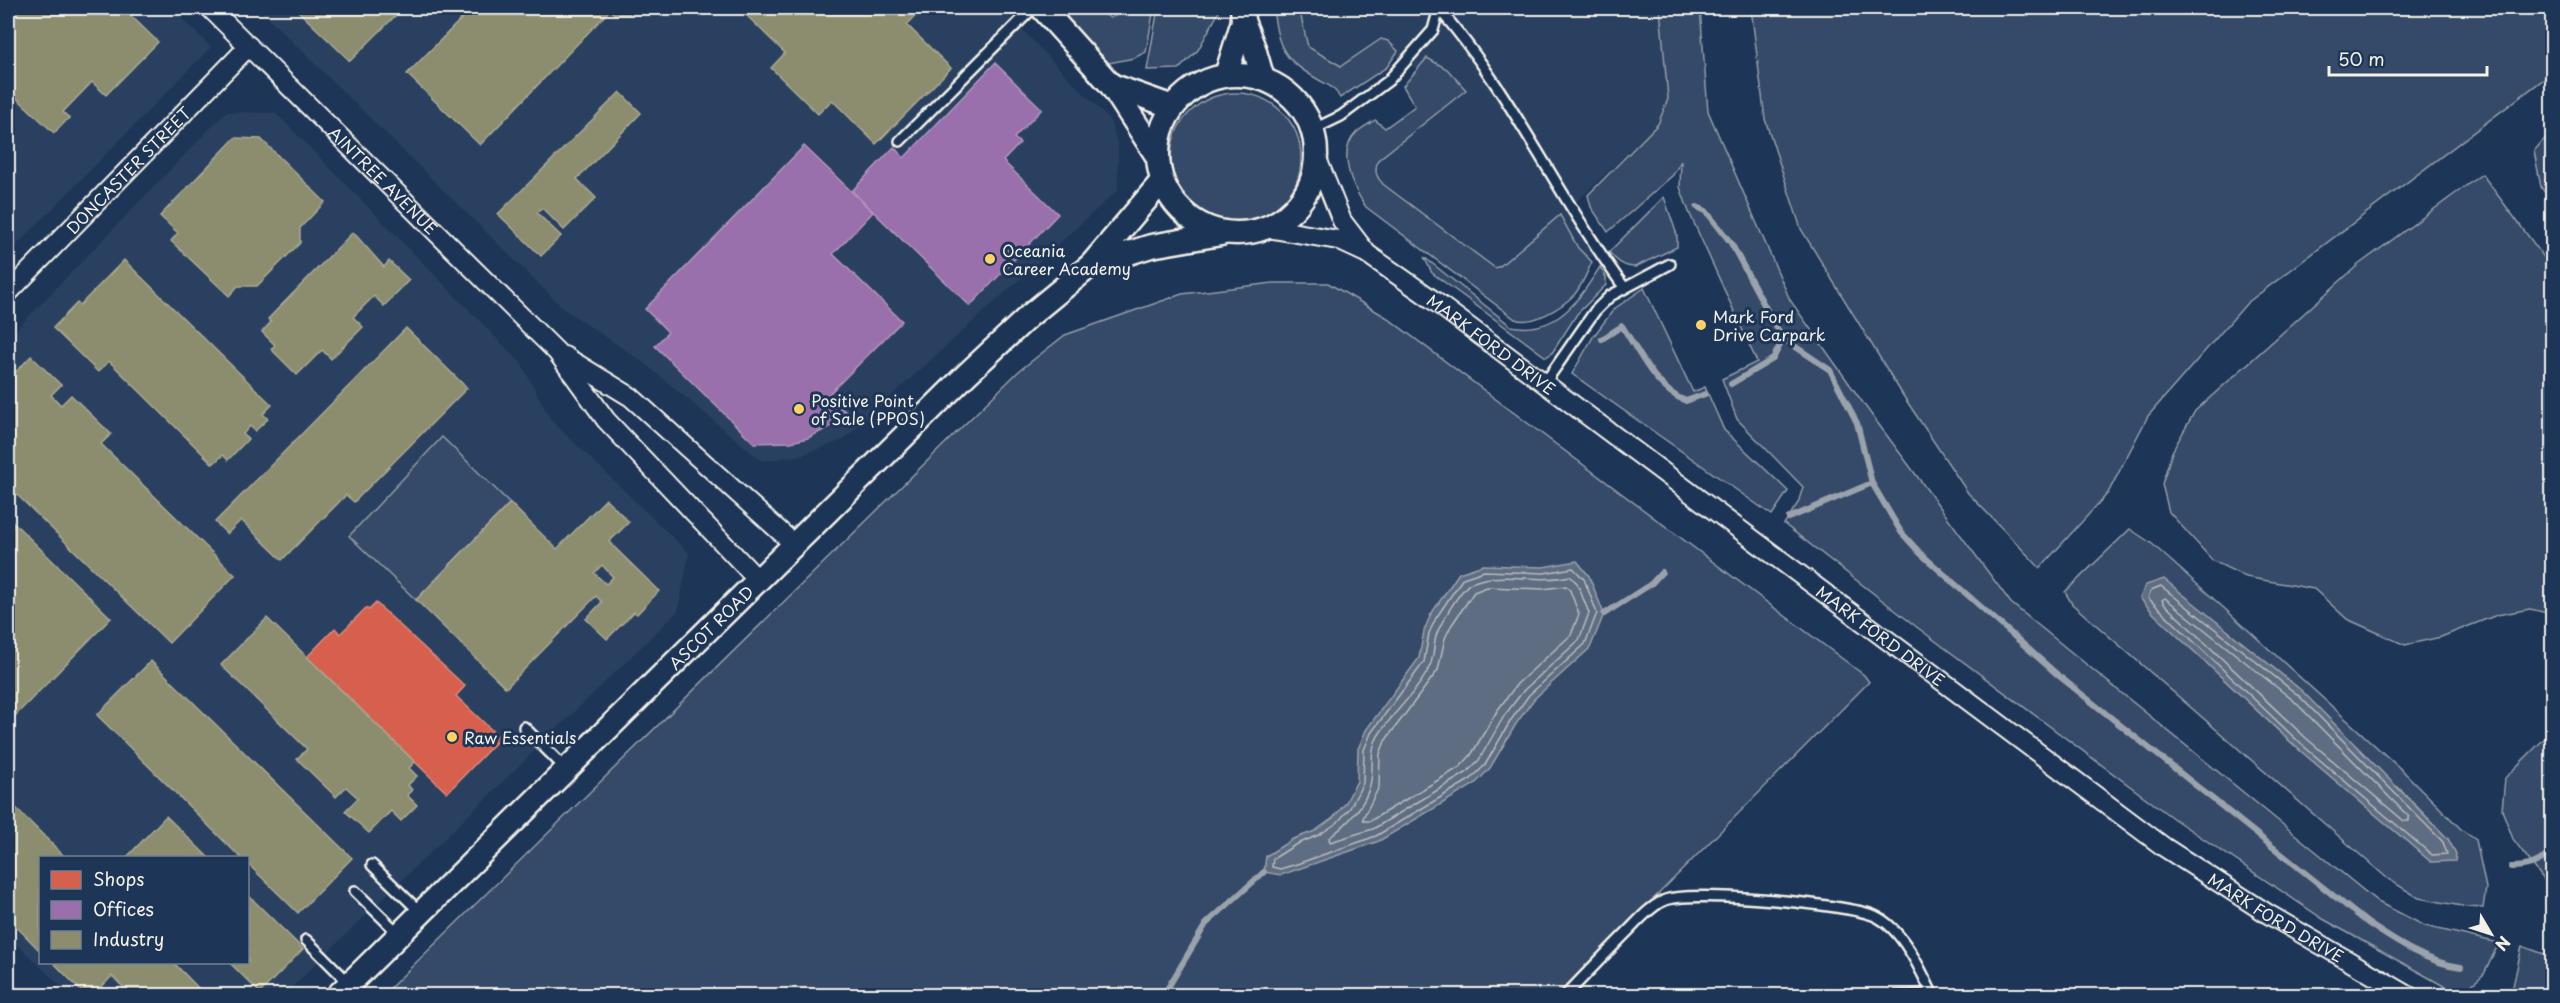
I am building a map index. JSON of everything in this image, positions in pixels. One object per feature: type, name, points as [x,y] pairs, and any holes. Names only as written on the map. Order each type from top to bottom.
[{"type":"street","name":"AINTREE AVENUE","points":[[210,8],[557,352],[606,420],[757,579]]},
{"type":"street","points":[[1042,8],[1111,85],[1157,156]]},
{"type":"street","points":[[1242,14],[1263,79]]},
{"type":"street","points":[[1226,75],[1242,14]]},
{"type":"street","name":"DONCASTER STREET","points":[[8,293],[249,46]]},
{"type":"street","points":[[1226,75],[1245,75],[1263,79],[1280,87],[1305,113],[1312,130],[1316,156],[1312,178],[1302,199],[1287,216],[1267,228],[1247,233],[1226,233],[1198,224],[1176,206],[1162,181],[1157,156],[1161,130],[1173,107],[1206,81],[1226,75]]},
{"type":"street","points":[[1111,85],[1173,107]]},
{"type":"street","name":"MARK FORD DRIVE","points":[[1316,156],[1342,221],[1366,253]]},
{"type":"street","name":"ASCOT ROAD","points":[[343,989],[757,579],[1029,316],[1091,265],[1162,181]]},
{"type":"street","name":"MARK FORD DRIVE","points":[[1267,228],[1338,240],[1366,253],[2164,847],[2268,914],[2409,996]]},
{"type":"street","name":"ASCOT ROAD","points":[[1091,265],[1151,246],[1226,233]]},
{"type":"street","name":"AINTREE AVENUE","points":[[557,352],[631,397],[794,544]]},
{"type":"lane","points":[[900,141],[1033,8]]},
{"type":"lane","points":[[1312,130],[1341,116],[1388,81],[1433,30],[1439,8]]},
{"type":"lane","points":[[1439,8],[1461,34],[1492,78],[1601,255],[1624,287]]},
{"type":"lane","points":[[1544,384],[1595,311],[1610,296],[1670,264]]},
{"type":"lane","points":[[524,727],[566,769]]},
{"type":"lane","points":[[372,865],[422,913]]},
{"type":"lane","points":[[355,891],[400,935]]},
{"type":"lane","points":[[1565,996],[1647,912],[1665,900],[1689,895],[1825,904],[1876,916],[1894,930],[1919,966],[1933,995],[1895,996]]},
{"type":"lane","points":[[306,940],[343,989]]},
{"type":"shaded area","points":[[8,8],[171,8],[211,47],[8,254]]},
{"type":"shaded area","points":[[258,8],[1001,8],[1110,120],[1118,145],[1118,190],[843,440],[802,455],[762,461],[643,362],[565,310]]},
{"type":"shaded area","points":[[1059,8],[1095,8],[1110,18],[1132,8],[1154,8],[1146,52],[1134,58],[1109,63],[1069,22]]},
{"type":"shaded area","points":[[1158,8],[1221,8],[1198,50],[1179,69],[1147,70]]},
{"type":"shaded area","points":[[1273,8],[1299,8],[1308,47],[1341,66],[1381,39],[1388,41],[1398,51],[1387,67],[1340,98],[1336,91],[1297,66],[1284,52],[1277,33]]},
{"type":"shaded area","points":[[1291,8],[1660,8],[1668,99],[1658,124],[1576,202],[1603,245],[1550,298],[1533,309],[1376,194],[1362,164],[1446,90],[1383,46],[1345,79],[1300,53]]},
{"type":"shaded area","points":[[1660,8],[1700,8],[1708,111],[1790,300],[1868,410],[2011,603],[2378,902],[2425,926],[2499,943],[2484,974],[2460,995],[2323,919],[2174,819],[1918,628],[1784,524],[1798,503],[1803,487],[1737,419],[1722,379],[1757,362],[1689,212],[1680,187],[1681,161],[1673,175],[1608,232],[1591,207],[1588,195],[1658,124],[1668,99]]},
{"type":"shaded area","points":[[1751,8],[2552,8],[2552,73],[2247,303],[2148,416],[2108,493],[2040,568],[1968,493],[1904,397],[1801,229],[1765,119]]},
{"type":"shaded area","points":[[1427,58],[1447,69],[1466,90],[1378,160],[1376,171],[1378,176],[1384,185],[1495,268],[1560,215],[1578,248],[1592,262],[1574,295],[1547,314],[1530,320],[1515,319],[1366,207],[1356,190],[1347,160],[1350,141],[1358,131],[1375,120],[1385,128],[1415,106],[1403,86]]},
{"type":"shaded area","points":[[1236,93],[1261,98],[1282,112],[1296,133],[1301,158],[1296,183],[1282,204],[1261,218],[1236,223],[1211,218],[1190,204],[1176,183],[1171,158],[1176,133],[1190,112],[1211,98]]},
{"type":"shaded area","points":[[226,112],[276,113],[521,363],[551,420],[689,553],[678,611],[284,995],[70,995],[8,936],[8,338]]},
{"type":"shaded area","points":[[2552,130],[2552,203],[2541,187],[2534,151]]},
{"type":"shaded area","points":[[2482,174],[2552,268],[2552,614],[2530,609],[2497,615],[2441,637],[2405,645],[2347,619],[2314,589],[2246,577],[2213,561],[2169,512],[2162,484],[2172,452],[2195,411],[2358,265]]},
{"type":"shaded area","points":[[1664,197],[1677,235],[1677,247],[1635,267],[1620,263],[1609,252]]},
{"type":"shaded area","points":[[1424,257],[1511,326],[1527,327],[1554,320],[1574,303],[1600,267],[1606,277],[1606,285],[1577,314],[1552,353],[1546,357],[1432,273]]},
{"type":"shaded area","points":[[1273,283],[1328,283],[1386,317],[1864,675],[1869,682],[1558,995],[382,996],[1019,371],[1065,335],[1182,294]]},
{"type":"shaded area","points":[[1644,288],[1693,392],[1705,387],[1724,430],[1788,491],[1772,515],[1572,374],[1593,337],[1614,309]]},
{"type":"shaded area","points":[[442,437],[510,503],[416,600],[349,536]]},
{"type":"shaded area","points":[[2130,529],[2151,543],[2404,772],[2462,830],[2476,840],[2486,888],[2483,908],[2419,898],[2388,879],[2072,604],[2065,592]],"holes":[[[2397,786],[2448,839],[2456,854]]]},
{"type":"shaded area","points":[[2552,731],[2552,881],[2548,885],[2513,839],[2502,810],[2505,778]]},
{"type":"shaded area","points":[[2552,944],[2552,995],[2511,995],[2522,946],[2544,954]]},
{"type":"water","points":[[1577,561],[1589,576],[1604,614],[1590,648],[1534,699],[1490,768],[1475,784],[1379,841],[1281,875],[1264,872],[1266,856],[1293,839],[1315,831],[1333,818],[1345,804],[1357,781],[1358,749],[1366,730],[1419,658],[1424,631],[1431,614],[1459,573],[1483,565],[1543,567]]},
{"type":"water","points":[[2164,579],[2302,691],[2448,839],[2456,854],[2455,861],[2431,862],[2297,748],[2154,614],[2140,598],[2146,585]]},
{"type":"building: Shops","points":[[376,603],[465,686],[456,696],[500,738],[447,793],[307,657],[335,628],[340,634],[366,608],[369,610]]},
{"type":"building: Offices","points":[[995,63],[1042,109],[1014,138],[1020,143],[1003,161],[1058,214],[970,306],[852,191],[894,147],[904,158]]},
{"type":"building: Offices","points":[[804,146],[873,212],[833,254],[902,321],[828,395],[847,413],[834,425],[808,438],[791,442],[754,443],[655,346],[668,332],[645,309]]},
{"type":"building: Industry","points":[[8,8],[123,8],[158,42],[106,95],[92,82],[63,112],[69,118],[54,133],[8,90]]},
{"type":"building: Industry","points":[[295,8],[403,8],[350,61]]},
{"type":"building: Industry","points":[[472,8],[635,8],[629,14],[614,14],[610,10],[480,145],[407,74]]},
{"type":"building: Industry","points":[[739,8],[916,8],[920,11],[907,25],[951,68],[876,144],[832,100],[818,114],[771,68],[785,53]]},
{"type":"building: Industry","points":[[620,92],[641,113],[577,179],[596,198],[564,230],[542,208],[537,213],[561,236],[541,256],[498,214]]},
{"type":"building: Industry","points":[[235,138],[261,139],[325,202],[300,228],[300,243],[257,286],[238,286],[229,296],[171,241],[178,233],[160,216]]},
{"type":"building: Industry","points":[[353,232],[384,267],[389,261],[409,280],[384,306],[374,296],[353,317],[363,327],[331,359],[322,350],[297,375],[271,349],[275,345],[262,332],[271,322],[268,319]]},
{"type":"building: Industry","points":[[124,260],[272,405],[263,414],[268,419],[255,431],[250,426],[243,434],[248,439],[228,460],[223,455],[213,464],[109,361],[98,372],[53,328],[77,303],[80,305]]},
{"type":"building: Industry","points":[[406,328],[467,388],[354,502],[346,495],[282,560],[241,520],[227,534],[215,522]]},
{"type":"building: Industry","points":[[31,356],[61,385],[51,395],[61,405],[71,395],[111,434],[101,444],[235,575],[169,643],[8,486],[8,380]]},
{"type":"building: Industry","points":[[606,499],[629,522],[609,542],[659,591],[637,614],[634,612],[607,639],[586,619],[602,602],[596,596],[506,688],[416,600],[510,503],[557,549]],"holes":[[[602,565],[613,577],[606,584],[594,573]]]},
{"type":"building: Industry","points":[[8,517],[15,524],[8,533]]},
{"type":"building: Industry","points":[[15,524],[111,618],[8,723],[8,575],[13,569],[8,561],[16,552],[8,544],[8,533]]},
{"type":"building: Industry","points":[[267,618],[415,762],[409,768],[417,776],[408,785],[412,790],[407,795],[417,805],[401,821],[391,811],[369,833],[345,811],[358,798],[346,787],[336,797],[297,759],[307,749],[221,665]]},
{"type":"building: Industry","points":[[151,661],[352,858],[298,913],[249,865],[249,856],[239,856],[97,715]]},
{"type":"building: Industry","points":[[8,800],[64,856],[39,856],[39,950],[8,918]]},
{"type":"building: Industry","points":[[166,816],[207,856],[128,856]]},
{"type":"building: Industry","points":[[249,896],[303,949],[260,993],[231,964],[249,964]]},
{"type":"building: Industry","points":[[55,964],[175,964],[206,996],[132,996],[112,976],[93,996],[86,996]]},
{"type":"waterway","points":[[1697,207],[1706,211],[1731,243],[1776,327],[1787,341],[1830,370],[1857,423],[1872,483],[1901,532],[1920,553],[2059,676],[2369,924],[2425,956],[2461,967]]},
{"type":"waterway","points":[[1602,339],[1622,326],[1649,369],[1665,388],[1686,401],[1705,394]]},
{"type":"waterway","points":[[1731,384],[1773,359],[1784,337]]},
{"type":"waterway","points":[[1789,518],[1872,483]]},
{"type":"waterway","points":[[1604,614],[1651,584],[1662,572]]},
{"type":"waterway","points":[[2511,867],[2533,864],[2552,851]]},
{"type":"waterway","points":[[1163,996],[1206,924],[1264,872]]},
{"type":"place","name":"Oceania Career Academy","points":[[990,259]]},
{"type":"place","name":"Mark Ford Drive Carpark","points":[[1701,325]]},
{"type":"place","name":"Positive Point of Sale (PPOS)","points":[[799,409]]},
{"type":"place","name":"Raw Essentials","points":[[452,737]]}]
